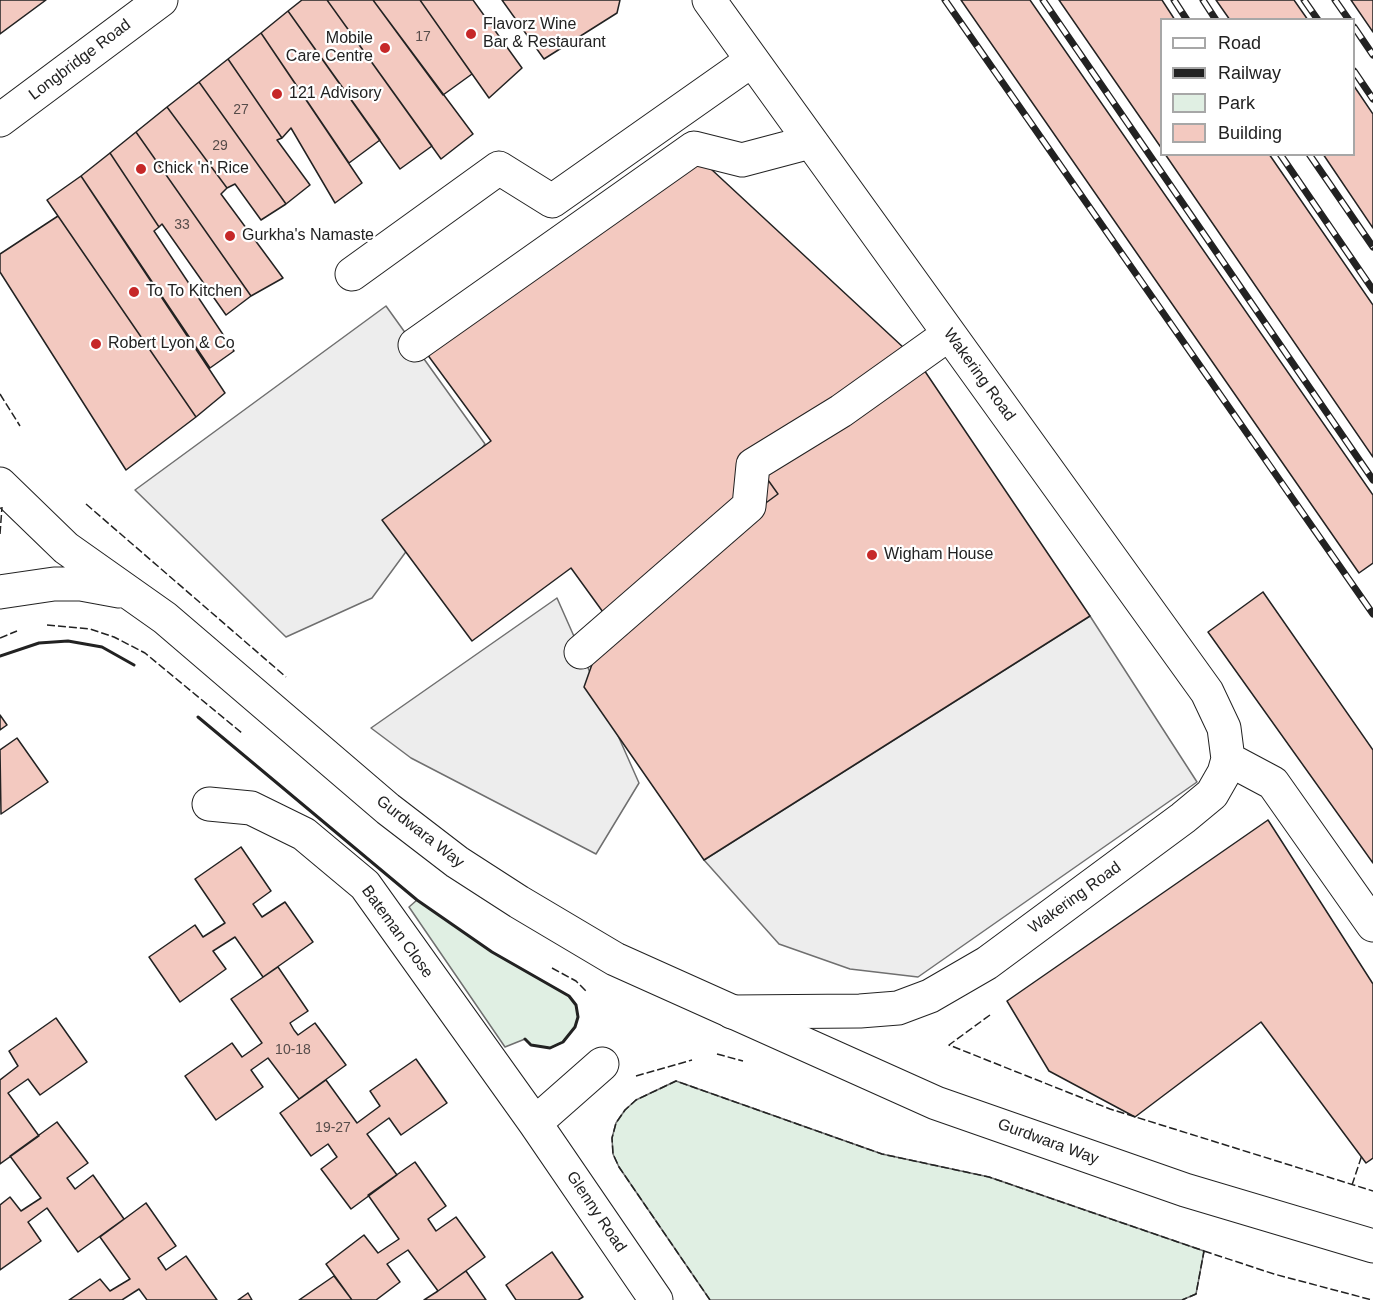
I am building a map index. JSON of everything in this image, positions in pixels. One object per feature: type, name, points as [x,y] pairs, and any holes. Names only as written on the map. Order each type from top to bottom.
[{"type":"street","name":"Longbridge Road","points":[[0,120],[161,0]]},
{"type":"street","name":"Wakering Road","points":[[709,0],[1207,692],[1224,728],[1227,759],[1220,783],[1212,794],[1184,818],[987,963],[930,996],[898,1008]]},
{"type":"street","points":[[352,274],[499,168],[552,201],[752,61]]},
{"type":"street","points":[[415,345],[694,148],[742,160],[810,141]]},
{"type":"street","points":[[581,652],[749,506],[753,465],[842,411],[949,334]]},
{"type":"street","name":"Gurdwara Way","points":[[0,484],[66,548],[142,602],[388,808],[458,862],[519,902],[615,959],[936,1103],[1185,1190],[1373,1246]]},
{"type":"street","name":"Gurdwara Way","points":[[0,592],[54,584],[81,584],[113,590],[142,602]]},
{"type":"street","points":[[1227,759],[1273,783],[1373,925]]},
{"type":"street","name":"Bateman Close","points":[[209,804],[251,808],[304,834],[364,885],[535,1124]]},
{"type":"street","name":"Gurdwara Way","points":[[732,1012],[860,1011],[898,1008]]},
{"type":"street","points":[[535,1124],[602,1064]]},
{"type":"street","name":"Glenny Road","points":[[535,1124],[656,1300]]},
{"type":"green space","points":[[417,900],[492,952],[569,996],[576,1005],[578,1017],[575,1027],[563,1042],[550,1048],[531,1045],[525,1039],[505,1047],[409,907]]},
{"type":"green space","points":[[676,1081],[882,1154],[989,1177],[1204,1251],[1196,1294],[1182,1300],[710,1300],[619,1167],[613,1154],[612,1138],[616,1123],[625,1110],[636,1100]]},
{"type":"shaded area","points":[[386,306],[485,444],[372,598],[286,637],[135,490]]},
{"type":"shaded area","points":[[557,598],[639,783],[596,854],[411,758],[371,728]]},
{"type":"shaded area","points":[[1090,616],[1197,782],[918,977],[850,969],[779,944],[704,860]]},
{"type":"building","points":[[0,0],[46,0],[0,34]]},
{"type":"building","points":[[302,0],[327,0],[432,146],[400,169],[288,11]]},
{"type":"building","name":"Mobile Care Centre","points":[[327,0],[373,0],[473,134],[441,159]]},
{"type":"building","points":[[373,0],[420,0],[472,74],[443,95]]},
{"type":"building","name":"Flavorz Wine Bar & Restaurant","points":[[420,0],[473,0],[522,68],[489,98]]},
{"type":"building","points":[[502,0],[620,0],[617,13],[544,59]]},
{"type":"building","points":[[961,0],[1030,0],[1373,495],[1373,563],[1359,573]]},
{"type":"building","points":[[1059,0],[1162,0],[1174,18],[1160,18],[1160,146]]},
{"type":"building","points":[[1216,0],[1294,0],[1307,18],[1229,18]]},
{"type":"building","points":[[1351,0],[1373,0],[1373,32]]},
{"type":"building","points":[[288,11],[380,140],[349,163],[261,33]]},
{"type":"building","name":"121 Advisory","points":[[261,33],[362,183],[335,203],[291,128],[282,138],[228,59]]},
{"type":"building","points":[[228,59],[282,138],[277,140],[310,185],[286,204],[199,82]]},
{"type":"building","points":[[199,82],[286,204],[261,220],[235,184],[227,188],[167,107]]},
{"type":"building","points":[[1355,87],[1373,114],[1373,228],[1324,156],[1355,156]]},
{"type":"building","name":"Gurkha's Namaste","points":[[167,107],[227,188],[221,194],[283,278],[251,296],[136,132]]},
{"type":"building","points":[[136,132],[251,296],[226,315],[162,224],[159,227],[110,153]]},
{"type":"building","points":[[110,153],[159,227],[154,231],[234,351],[210,368],[81,176]]},
{"type":"building","points":[[697,156],[918,361],[758,466],[778,494],[608,619],[571,568],[472,641],[382,520],[491,441],[427,354]]},
{"type":"building","points":[[1166,156],[1270,156],[1373,305],[1373,457]]},
{"type":"building","name":"To To Kitchen","points":[[81,176],[225,393],[196,417],[47,200]]},
{"type":"building","name":"Robert Lyon & Co","points":[[58,216],[196,417],[126,470],[0,272],[0,254]]},
{"type":"building","name":"Wigham House","points":[[918,361],[1090,616],[704,860],[584,687],[608,619],[778,494],[758,466]]},
{"type":"building","points":[[1263,592],[1373,750],[1373,863],[1208,632]]},
{"type":"building","points":[[0,715],[7,725],[0,730]]},
{"type":"building","points":[[17,738],[48,782],[1,814],[0,750]]},
{"type":"building","points":[[1268,820],[1373,984],[1373,1158],[1366,1163],[1261,1022],[1135,1117],[1049,1071],[1007,1001]]},
{"type":"building","points":[[241,847],[271,891],[253,904],[262,917],[285,902],[313,942],[263,977],[235,937],[213,951],[226,969],[180,1002],[149,957],[195,925],[203,937],[225,923],[195,879]]},
{"type":"building","points":[[278,967],[308,1011],[290,1023],[294,1030],[298,1035],[315,1023],[346,1065],[299,1099],[268,1058],[251,1070],[263,1087],[216,1120],[185,1076],[232,1043],[242,1057],[262,1043],[231,999]]},
{"type":"building","points":[[56,1018],[87,1062],[40,1095],[28,1079],[8,1093],[39,1136],[0,1164],[0,1080],[18,1066],[9,1051]]},
{"type":"building","points":[[416,1059],[447,1103],[401,1135],[389,1118],[367,1134],[397,1175],[351,1209],[321,1169],[337,1157],[328,1144],[311,1156],[280,1113],[326,1080],[357,1123],[380,1106],[370,1091]]},
{"type":"building","points":[[57,1122],[88,1163],[67,1178],[75,1189],[93,1175],[124,1219],[78,1252],[47,1208],[28,1222],[41,1241],[0,1270],[0,1205],[10,1197],[21,1211],[41,1198],[10,1156]]},
{"type":"building","points":[[415,1162],[446,1206],[428,1219],[436,1231],[456,1217],[485,1257],[438,1291],[408,1250],[387,1264],[400,1282],[376,1300],[352,1300],[326,1264],[364,1235],[378,1253],[399,1239],[368,1195]]},
{"type":"building","points":[[146,1203],[176,1246],[158,1258],[166,1270],[186,1256],[217,1300],[147,1300],[139,1289],[122,1300],[69,1300],[100,1279],[110,1291],[130,1279],[100,1237]]},
{"type":"building","points":[[552,1252],[583,1297],[578,1300],[516,1300],[506,1285]]},
{"type":"building","points":[[466,1271],[486,1300],[424,1300],[438,1291]]},
{"type":"building","points":[[334,1276],[352,1300],[299,1300]]},
{"type":"building","points":[[248,1293],[252,1300],[238,1300]]},
{"type":"railway","points":[[945,0],[1373,614]]},
{"type":"railway","points":[[1043,0],[1373,480]]},
{"type":"railway","points":[[1174,0],[1186,18]]},
{"type":"railway","points":[[1203,0],[1215,18]]},
{"type":"railway","points":[[1304,0],[1317,18]]},
{"type":"railway","points":[[1335,0],[1348,18]]},
{"type":"railway","points":[[1355,28],[1373,55]]},
{"type":"railway","points":[[1355,72],[1373,99]]},
{"type":"railway","points":[[1281,156],[1373,290]]},
{"type":"railway","points":[[1310,156],[1373,247]]},
{"type":"fence","points":[[0,394],[20,426]]},
{"type":"fence","points":[[86,504],[286,677]]},
{"type":"fence","points":[[0,534],[2,507]]},
{"type":"fence","points":[[47,625],[90,629],[114,637],[145,653],[242,733]]},
{"type":"fence","points":[[0,638],[17,631]]},
{"type":"fence","points":[[552,968],[576,981],[586,991]]},
{"type":"fence","points":[[990,1015],[949,1045],[1110,1109],[1373,1191]]},
{"type":"fence","points":[[717,1054],[743,1061]]},
{"type":"fence","points":[[636,1076],[692,1060]]},
{"type":"fence","points":[[710,1300],[619,1167],[613,1154],[612,1138],[616,1123],[625,1110],[636,1100],[676,1081],[882,1154],[989,1177],[1204,1251],[1196,1294],[1182,1300]]},
{"type":"fence","points":[[1352,1185],[1362,1155]]},
{"type":"fence","points":[[1204,1251],[1274,1274],[1372,1300]]},
{"type":"wall","points":[[0,656],[39,643],[68,641],[102,647],[134,665]]},
{"type":"wall","points":[[198,717],[417,900],[492,952],[569,996],[576,1005],[578,1017],[575,1027],[563,1042],[550,1048],[531,1045],[525,1039]]},
{"type":"place","name":"Flavorz Wine Bar & Restaurant","points":[[471,34]]},
{"type":"place","name":"Mobile Care Centre","points":[[385,48]]},
{"type":"place","name":"121 Advisory","points":[[277,94]]},
{"type":"place","name":"Chick 'n' Rice","points":[[141,169]]},
{"type":"place","name":"Gurkha's Namaste","points":[[230,236]]},
{"type":"place","name":"To To Kitchen","points":[[134,292]]},
{"type":"place","name":"Robert Lyon & Co","points":[[96,344]]},
{"type":"place","name":"Wigham House","points":[[872,555]]}]
